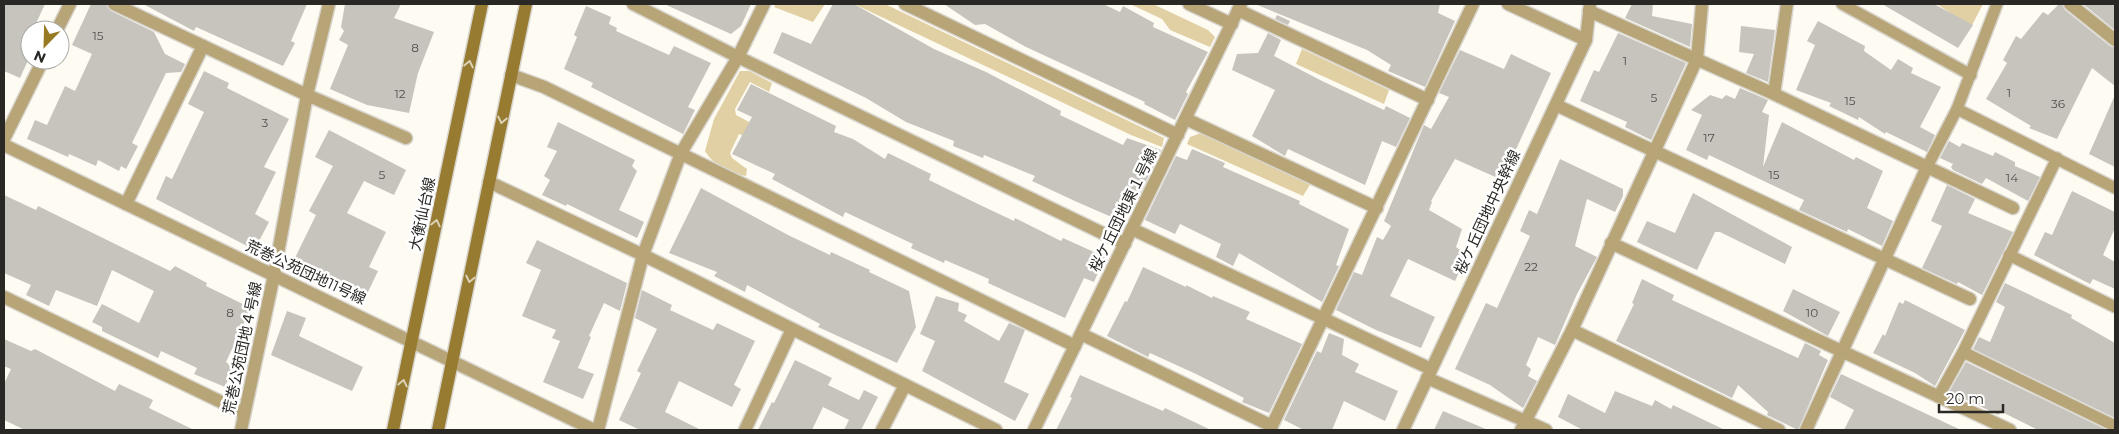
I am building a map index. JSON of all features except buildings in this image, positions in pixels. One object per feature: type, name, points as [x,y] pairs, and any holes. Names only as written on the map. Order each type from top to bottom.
[{"type":"main road","name":"大衡仙台線","points":[[394,430],[482,4]]},
{"type":"main road","points":[[438,430],[526,4]]},
{"type":"street","points":[[62,20],[70,4]]},
{"type":"street","points":[[114,4],[307,96],[406,138]]},
{"type":"street","name":"荒巻公苑団地４号線","points":[[241,430],[274,276],[307,96],[329,4]]},
{"type":"street","points":[[633,4],[738,57],[1125,244]]},
{"type":"street","points":[[598,430],[643,255],[680,153],[738,57],[764,4]]},
{"type":"street","points":[[904,4],[1178,135]]},
{"type":"street","points":[[1189,4],[1232,24]]},
{"type":"street","points":[[1081,334],[1271,428],[1474,4]]},
{"type":"street","points":[[1508,4],[1586,40]]},
{"type":"street","points":[[1524,425],[1572,330],[1696,59],[1702,4]]},
{"type":"street","points":[[1774,94],[1787,4]]},
{"type":"street","points":[[2070,4],[2115,40]]},
{"type":"street","points":[[1240,7],[1428,100]]},
{"type":"street","name":"桜ケ丘団地東１号線","points":[[1034,430],[1240,7]]},
{"type":"street","points":[[1589,7],[2013,208]]},
{"type":"street","name":"桜ケ丘団地中央幹線","points":[[1403,430],[1586,40],[1589,7]]},
{"type":"street","points":[[126,204],[203,46]]},
{"type":"street","points":[[4,139],[37,70]]},
{"type":"street","points":[[511,75],[544,87],[1075,346]]},
{"type":"street","points":[[1556,105],[1970,299]]},
{"type":"street","points":[[1186,119],[1377,208]]},
{"type":"street","name":"荒巻公苑団地11号線","points":[[4,145],[594,430]]},
{"type":"street","points":[[1806,430],[1886,261],[1927,168]]},
{"type":"street","points":[[490,182],[643,255],[996,430]]},
{"type":"street","points":[[1132,229],[1324,319],[1524,425],[1546,430]]},
{"type":"street","points":[[1611,243],[2010,430]]},
{"type":"street","points":[[4,297],[244,413]]},
{"type":"street","points":[[745,430],[792,330]]},
{"type":"street","points":[[1572,330],[1779,430]]},
{"type":"street","points":[[882,430],[904,385]]},
{"type":"lane","points":[[1842,4],[1971,75]]},
{"type":"lane","points":[[1927,168],[1957,109],[1997,4]]},
{"type":"lane","points":[[1957,109],[2115,188]]},
{"type":"lane","points":[[1938,397],[1963,352],[2057,158]]},
{"type":"lane","points":[[2009,255],[2115,307]]},
{"type":"lane","points":[[1963,352],[2115,426]]},
{"type":"shaded area","points":[[776,4],[825,4],[813,22],[774,7]]},
{"type":"shaded area","points":[[854,4],[885,4],[1164,138],[1162,147],[1131,135]]},
{"type":"shaded area","points":[[1130,4],[1153,4],[1208,30],[1215,37],[1210,47],[1170,30],[1162,19]]},
{"type":"shaded area","points":[[1937,4],[1983,4],[1971,27]]},
{"type":"shaded area","points":[[1302,49],[1389,90],[1384,104],[1296,64]]},
{"type":"shaded area","points":[[740,71],[749,71],[772,83],[769,92],[750,82],[735,109],[736,115],[777,137],[771,148],[739,134],[730,153],[732,158],[747,169],[746,176],[722,168],[705,151],[714,119]]},
{"type":"shaded area","points":[[1201,133],[1311,183],[1303,196],[1187,144],[1190,137]]}]
